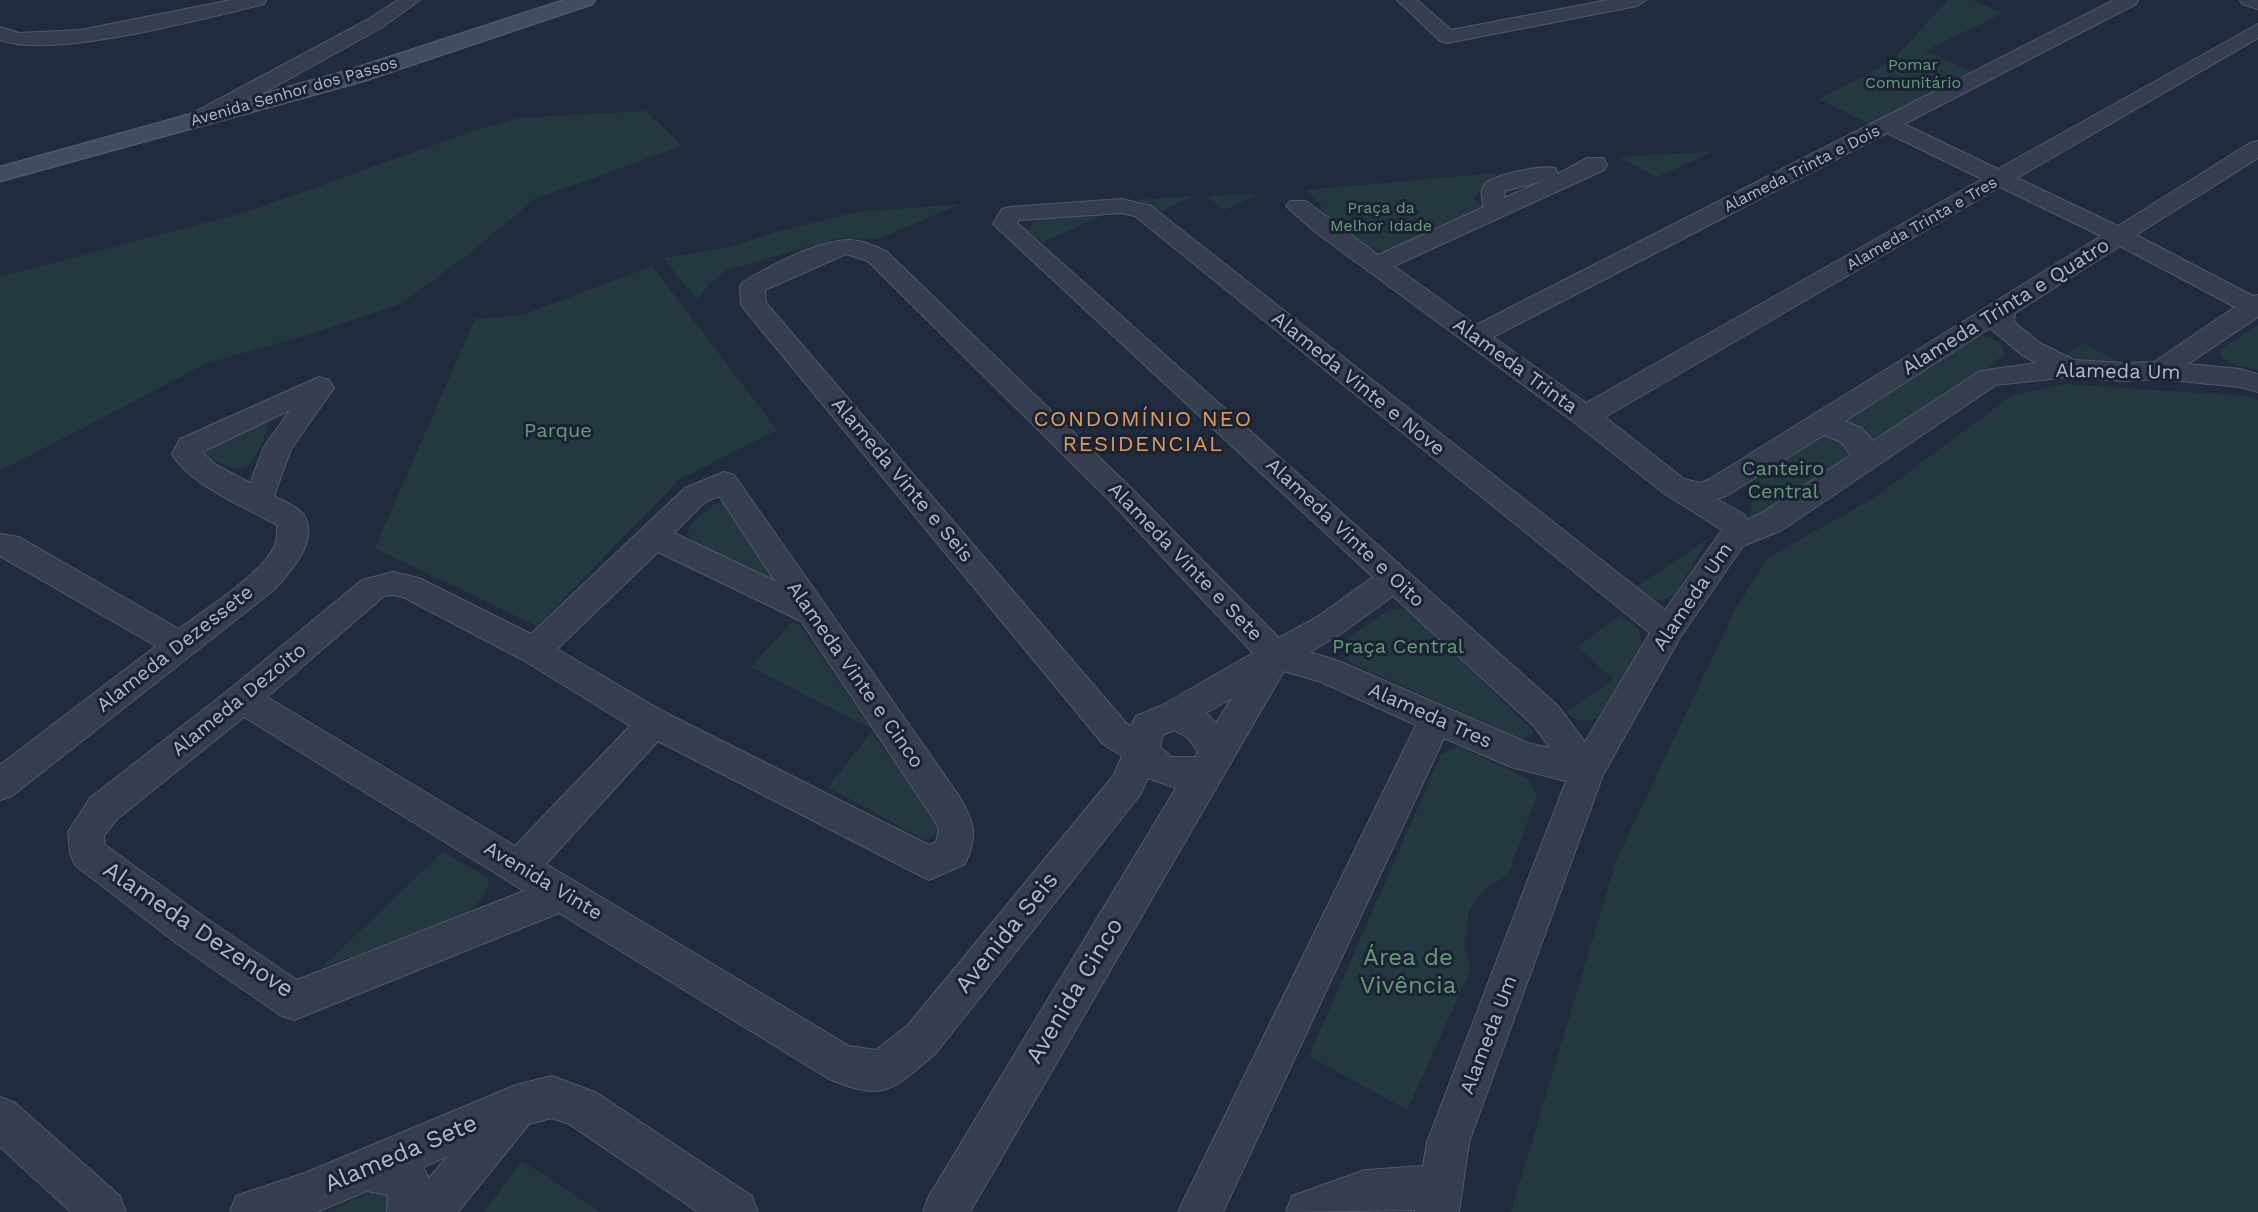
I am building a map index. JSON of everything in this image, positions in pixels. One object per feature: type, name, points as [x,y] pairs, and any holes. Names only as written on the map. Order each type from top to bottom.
[{"type":"street","points":[[0,33],[4,38],[30,42],[72,38],[184,8],[256,0]]},
{"type":"street","points":[[205,116],[375,24],[411,0]]},
{"type":"street","name":"Avenida Senhor dos Passos","points":[[0,174],[355,76],[447,48],[512,22],[585,0]]},
{"type":"street","points":[[1406,0],[1447,37],[1637,0]]},
{"type":"street","name":"Alameda Trinta e Dois","points":[[1474,336],[2129,0]]},
{"type":"street","points":[[2248,0],[2258,3]]},
{"type":"street","name":"Alameda Trinta e Tres","points":[[1585,416],[2258,30]]},
{"type":"street","points":[[1888,125],[2120,236],[2256,306],[2160,370]]},
{"type":"street","name":"Alameda Trinta e Quatro","points":[[1675,486],[1700,493],[1718,488],[2258,148]]},
{"type":"street","name":"Alameda Vinte e Nove","points":[[1024,211],[1122,206],[1143,211],[1668,630]]},
{"type":"street","name":"Alameda Trinta","points":[[1298,206],[1585,416],[1733,530]]},
{"type":"street","points":[[1376,265],[1497,210]]},
{"type":"street","name":"Alameda Vinte e Oito","points":[[1024,211],[1010,214],[1005,224],[1546,716],[1587,771]]},
{"type":"street","name":"Alameda Vinte e Seis","points":[[859,248],[843,247],[768,277],[752,287],[754,304],[1115,734],[1142,750]]},
{"type":"street","name":"Alameda Vinte e Sete","points":[[859,248],[877,256],[1120,494],[1276,656]]},
{"type":"street","points":[[2002,310],[2001,325],[2015,339],[2069,368]]},
{"type":"street","name":"Alameda Um","points":[[1438,1199],[1448,1142],[1587,771],[1668,630],[1733,530],[1771,522],[1989,377],[2069,368],[2124,372],[2160,370],[2240,378],[2258,383]]},
{"type":"street","points":[[196,463],[238,477],[253,472],[278,447],[321,387],[190,446],[196,463],[258,501],[278,447]]},
{"type":"street","points":[[1817,425],[1826,424],[1852,434],[1866,452],[1864,459]]},
{"type":"street","points":[[1733,530],[1755,466]]},
{"type":"street","name":"Alameda Vinte e Cinco","points":[[654,537],[674,513],[696,495],[723,482],[946,807],[957,828],[952,852],[929,863],[654,723]]},
{"type":"street","name":"Alameda Dezessete","points":[[1,782],[264,581],[285,556],[294,538],[291,519],[258,501]]},
{"type":"street","points":[[520,866],[654,723],[534,651],[654,537],[810,611]]},
{"type":"street","points":[[4,545],[181,645]]},
{"type":"street","points":[[1173,716],[1193,721],[1206,735],[1211,762],[1176,773],[1154,767],[1142,750],[1148,726],[1173,716],[1329,626],[1394,579]]},
{"type":"street","name":"Alameda Dezoito","points":[[86,832],[103,809],[242,699],[373,588],[387,583],[400,583],[534,651]]},
{"type":"street","points":[[1329,626],[1325,649],[1329,671]]},
{"type":"street","name":"Alameda Tres","points":[[1276,656],[1329,671],[1523,757],[1587,771]]},
{"type":"street","name":"Avenida Cinco","points":[[945,1212],[1276,656]]},
{"type":"street","name":"Avenida Vinte","points":[[242,699],[520,866],[843,1065]]},
{"type":"street","points":[[1523,757],[1550,742],[1546,716]]},
{"type":"street","points":[[1200,1212],[1436,719]]},
{"type":"street","name":"Avenida Seis","points":[[843,1065],[882,1072],[922,1039],[1128,784],[1142,750]]},
{"type":"street","name":"Alameda Dezenove","points":[[86,832],[88,853],[193,932],[294,1001],[564,893]]},
{"type":"street","name":"Alameda Sete","points":[[252,1212],[293,1203],[365,1169],[516,1106],[552,1097],[582,1108],[736,1212]]},
{"type":"street","points":[[430,1212],[516,1106]]},
{"type":"street","points":[[0,1118],[104,1212]]},
{"type":"street","points":[[365,1169],[390,1172],[410,1184],[410,1212]]},
{"type":"street","points":[[1308,1212],[1365,1192],[1438,1199]]},
{"type":"green space","name":"Pomar Comunitário","points":[[1948,0],[1972,0],[2003,13],[1925,51],[1973,72],[1870,124],[1819,99],[1891,62]]},
{"type":"green space","points":[[646,111],[682,146],[534,199],[480,245],[402,303],[311,334],[207,363],[0,471],[0,277],[250,211],[473,131],[519,118]]},
{"type":"green space","points":[[1712,152],[1657,177],[1619,157]]},
{"type":"green space","name":"Praça da Melhor Idade","points":[[1496,173],[1473,198],[1485,206],[1386,251],[1368,246],[1336,229],[1322,213],[1321,205],[1306,190]]},
{"type":"green space","points":[[1259,194],[1224,210],[1206,196]]},
{"type":"green space","points":[[1192,196],[1162,211],[1137,200]]},
{"type":"green space","points":[[960,204],[878,239],[838,238],[727,270],[708,285],[698,300],[663,258],[729,247],[780,231],[857,212]]},
{"type":"green space","points":[[1105,214],[1043,242],[1029,232],[1032,223],[1039,219]]},
{"type":"green space","name":"Parque","points":[[652,266],[777,430],[680,479],[537,626],[375,548],[475,319],[523,315]]},
{"type":"green space","points":[[2258,325],[2258,370],[2232,364],[2221,356],[2221,349]]},
{"type":"green space","name":"Canteiro Central","points":[[1978,335],[1991,338],[2002,346],[2004,355],[1872,444],[1836,422]]},
{"type":"green space","points":[[2082,343],[2114,359],[2088,362],[2063,356]]},
{"type":"green space","points":[[2064,384],[2246,396],[2258,400],[2258,1212],[1511,1212],[1617,859],[1735,610],[1768,558],[1874,498],[2011,396]]},
{"type":"green space","points":[[266,423],[268,427],[258,452],[249,465],[235,468],[225,465],[205,451],[211,445]]},
{"type":"green space","name":"Canteiro Central","points":[[1815,435],[1837,435],[1853,457],[1765,518],[1749,518],[1757,473]]},
{"type":"green space","points":[[727,503],[779,581],[773,582],[693,542],[688,534],[689,526],[713,505]]},
{"type":"green space","points":[[1708,539],[1675,594],[1659,600],[1644,596],[1633,589]]},
{"type":"green space","name":"Praça Central","points":[[1390,609],[1405,609],[1414,614],[1534,732],[1528,737],[1519,738],[1349,662],[1345,651],[1345,640]]},
{"type":"green space","points":[[1620,615],[1638,629],[1643,645],[1597,718],[1577,719],[1567,711],[1614,679],[1577,647]]},
{"type":"green space","points":[[792,622],[800,625],[870,728],[751,667]]},
{"type":"green space","points":[[871,733],[938,821],[941,831],[925,840],[828,787]]},
{"type":"green space","name":"Área de Vivência","points":[[1458,746],[1528,779],[1537,795],[1508,875],[1485,889],[1469,910],[1464,946],[1471,969],[1407,1110],[1309,1056],[1441,755]]},
{"type":"green space","points":[[443,852],[488,878],[485,894],[467,913],[321,968]]},
{"type":"green space","points":[[522,1161],[600,1212],[484,1212]]},
{"type":"green space","points":[[390,1185],[393,1212],[325,1212]]},
{"type":"district","name":"CONDOMÍNIO NEO RESIDENCIAL","points":[[1143,432]]}]
